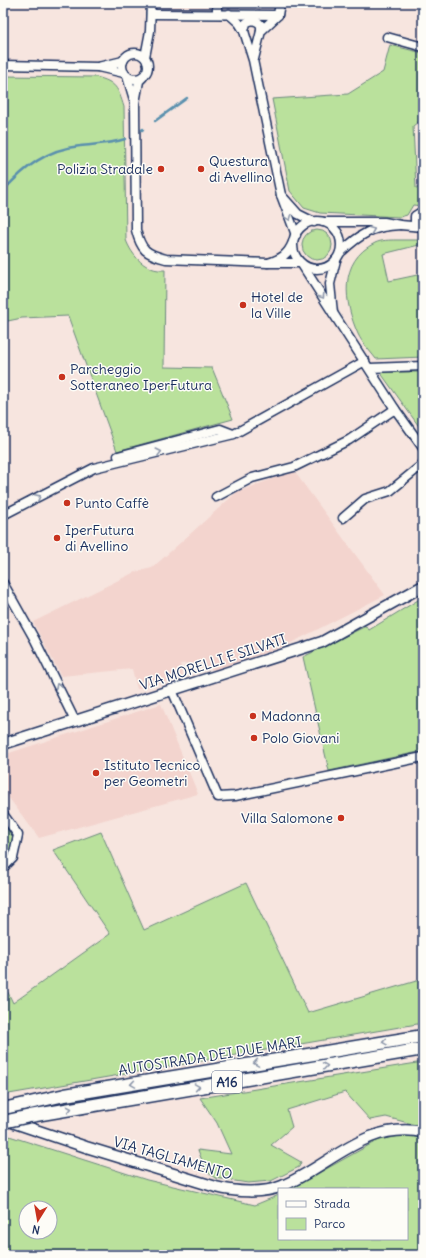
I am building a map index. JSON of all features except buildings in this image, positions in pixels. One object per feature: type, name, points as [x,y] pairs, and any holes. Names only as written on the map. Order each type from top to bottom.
[{"type":"highway","name":"AUTOSTRADA DEI DUE MARI","points":[[3,1109],[65,1095],[423,1036]]},
{"type":"highway","name":"AUTOSTRADA DEI DUE MARI","points":[[3,1122],[30,1116],[423,1049]]},
{"type":"main road","name":"VIA MORELLI E SILVATI","points":[[3,744],[322,642],[423,586]]},
{"type":"main road","name":"VIA TAGLIAMENTO","points":[[3,1119],[86,1147],[216,1187],[224,1189],[261,1191],[282,1186],[352,1145],[378,1133],[410,1130],[423,1132]]},
{"type":"street","points":[[151,3],[150,30],[145,58],[147,61],[148,70],[140,81],[135,103],[136,230],[140,245],[151,256],[166,259],[301,263],[315,269],[323,268],[331,265],[338,256],[366,232],[384,226],[419,226],[415,216],[423,211]]},
{"type":"street","points":[[217,3],[217,14]]},
{"type":"street","points":[[261,32],[278,15],[280,3]]},
{"type":"street","points":[[151,14],[278,15]]},
{"type":"street","points":[[229,14],[239,23],[244,31],[253,60],[281,195],[295,238],[294,250],[395,409],[423,448]]},
{"type":"street","points":[[244,31],[246,23],[250,20],[255,20],[261,25],[261,32],[253,60]]},
{"type":"street","points":[[387,37],[423,47]]},
{"type":"street","points":[[3,65],[98,67],[123,61],[133,54],[141,55],[145,58]]},
{"type":"street","points":[[123,61],[135,103]]},
{"type":"street","points":[[98,67],[135,79],[143,77]]},
{"type":"street","points":[[281,195],[298,214],[332,227],[340,237],[338,256],[330,284],[333,313]]},
{"type":"street","points":[[268,263],[285,256],[290,251],[295,238],[307,224],[318,222],[384,222],[400,225]]},
{"type":"street","points":[[3,515],[94,468],[234,434],[367,364],[423,366]]},
{"type":"street","points":[[216,497],[252,478],[294,467],[349,440],[395,409]]},
{"type":"street","points":[[118,456],[220,429],[234,434]]},
{"type":"street","points":[[343,518],[365,499],[390,491],[423,464]]},
{"type":"street","points":[[3,583],[35,640],[75,721]]},
{"type":"street","points":[[172,690],[218,797],[235,796],[423,757]]},
{"type":"street","points":[[3,814],[18,835],[13,858],[3,868]]},
{"type":"shaded area","points":[[294,471],[385,595],[285,646],[215,670],[190,663],[180,664],[183,677],[137,689],[132,669],[61,676],[33,622],[135,572],[152,568],[237,492]]},
{"type":"shaded area","name":"Istituto Tecnico per Geometri","points":[[161,704],[198,794],[39,838],[3,790],[3,755]]},
{"type":"green space","points":[[390,45],[423,53],[423,118],[413,126],[416,188],[423,187],[423,206],[413,205],[407,215],[400,217],[320,213],[304,208],[290,191],[272,99],[348,94],[383,72]]},
{"type":"green space","points":[[3,76],[96,77],[108,81],[118,90],[124,107],[126,240],[132,252],[146,266],[158,270],[165,270],[164,367],[212,368],[233,419],[117,451],[68,316],[22,318],[3,322]]},
{"type":"green space","points":[[317,230],[323,231],[331,239],[331,251],[323,259],[317,260],[311,259],[303,251],[302,245],[303,239],[311,231]]},
{"type":"green space","points":[[386,240],[418,240],[419,245],[383,254],[389,281],[422,274],[423,357],[376,359],[362,341],[353,322],[347,296],[347,284],[350,272],[355,260],[363,251],[377,242]]},
{"type":"green space","points":[[380,372],[423,372],[423,432]]},
{"type":"green space","points":[[423,597],[423,751],[329,771],[303,657],[366,626],[369,630]]},
{"type":"green space","points":[[3,814],[18,835],[16,850],[3,868]]},
{"type":"green space","points":[[101,832],[144,930],[246,883],[308,1013],[423,979],[423,1023],[3,1095],[3,982],[13,1003],[110,934],[53,850]]},
{"type":"green space","points":[[423,1062],[423,1127],[386,1117],[370,1120],[345,1092],[287,1110],[292,1127],[271,1145],[301,1162],[299,1167],[271,1181],[248,1183],[215,1178],[206,1171],[198,1150],[231,1154],[217,1123],[200,1098]]},
{"type":"green space","points":[[3,1134],[147,1180],[255,1205],[278,1195],[278,1240],[408,1240],[408,1188],[292,1188],[380,1139],[407,1135],[423,1139],[423,1255],[3,1255]]},
{"type":"waterway","points":[[155,121],[187,98]]},
{"type":"waterway","points":[[3,191],[28,167],[47,155],[68,148],[108,143],[125,139]]},
{"type":"place","name":"Polizia Stradale","points":[[161,169]]},
{"type":"place","name":"Questura di Avellino","points":[[201,169]]},
{"type":"place","name":"Hotel de la Ville","points":[[243,305]]},
{"type":"place","name":"Parcheggio Sotteraneo IperFutura","points":[[62,377]]},
{"type":"place","name":"Punto Caffè","points":[[67,503]]},
{"type":"place","name":"IperFutura di Avellino","points":[[57,538]]},
{"type":"place","name":"Madonna","points":[[253,716]]},
{"type":"place","name":"Polo Giovani","points":[[254,738]]},
{"type":"place","name":"Istituto Tecnico per Geometri","points":[[96,773]]},
{"type":"place","name":"Villa Salomone","points":[[341,818]]}]
